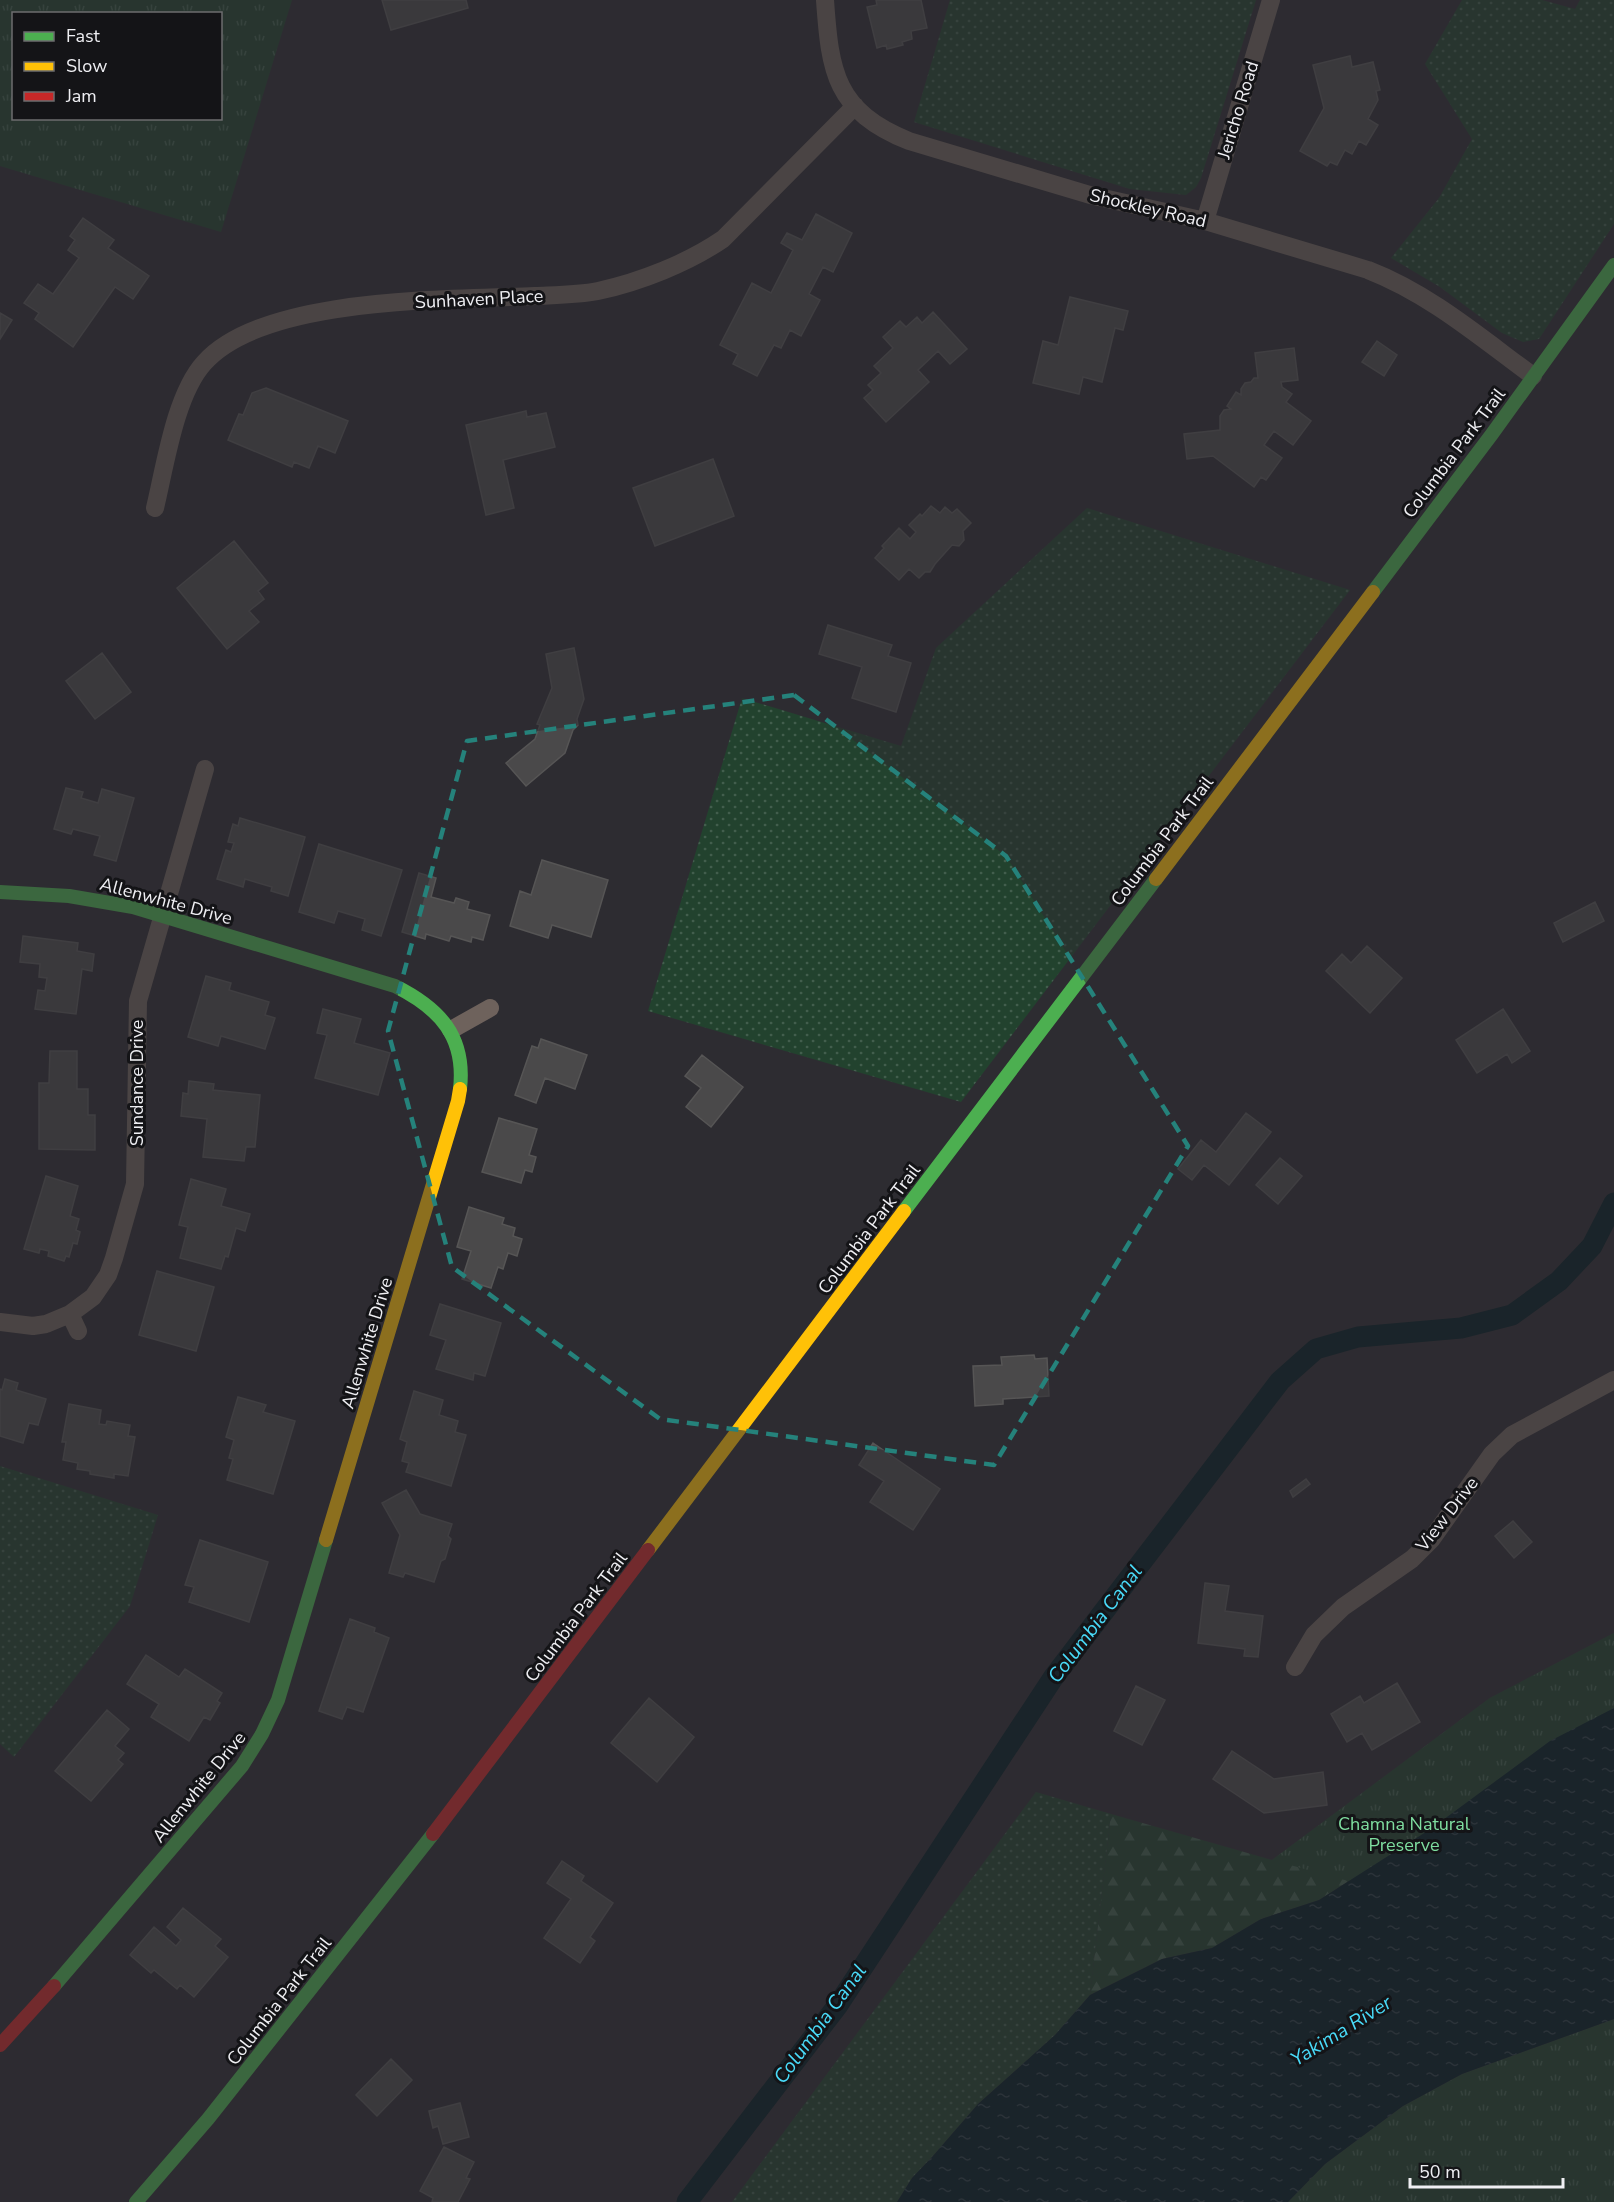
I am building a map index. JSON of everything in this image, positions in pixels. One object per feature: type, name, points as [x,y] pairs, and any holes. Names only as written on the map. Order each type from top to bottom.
[{"type":"main road","name":"Columbia Park Trail","points":[[136,2202],[215,2110],[428,1840],[1486,443],[1614,265]]},
{"type":"main road","name":"Allenwhite Drive","points":[[0,892],[101,900],[163,916],[395,986],[423,1000],[443,1018],[451,1030],[462,1066],[458,1101],[269,1724],[242,1766],[33,2012],[0,2045]]},
{"type":"street","name":"Shockley Road","points":[[825,0],[828,47],[835,74],[842,89],[855,106],[886,132],[909,141],[1101,198],[1205,221],[1342,261],[1393,279],[1442,309],[1533,376]]},
{"type":"street","name":"Jericho Road","points":[[1205,221],[1271,0]]},
{"type":"street","name":"Sunhaven Place","points":[[155,508],[176,422],[193,379],[204,363],[221,349],[248,333],[279,320],[348,308],[596,291],[676,266],[704,252],[723,239],[855,106]]},
{"type":"street","name":"Sundance Drive","points":[[0,1322],[33,1326],[46,1324],[70,1314],[93,1297],[108,1275],[135,1184],[137,1014],[141,988],[206,769]]},
{"type":"street","points":[[451,1030],[490,1008]]},
{"type":"street","points":[[70,1314],[78,1331]]},
{"type":"street","name":"View Drive","points":[[1295,1667],[1314,1635],[1343,1607],[1412,1559],[1431,1540],[1492,1454],[1512,1435],[1614,1380]]},
{"type":"highlighted area","points":[[794,695],[1006,856],[1188,1146],[994,1465],[660,1419],[452,1267],[388,1031],[467,741]]},
{"type":"green space","points":[[0,0],[292,0],[221,232],[0,166]]},
{"type":"green space","points":[[950,0],[1256,0],[1201,178],[1196,187],[1186,195],[1130,189],[914,122]]},
{"type":"green space","points":[[1462,0],[1542,0],[1575,9],[1580,0],[1614,0],[1614,224],[1539,339],[1523,342],[1502,333],[1440,287],[1391,258],[1439,198],[1472,139],[1425,64]]},
{"type":"green space","points":[[1087,508],[1350,590],[961,1102],[648,1011],[742,698],[901,746],[936,648]]},
{"type":"green space","points":[[0,1466],[158,1515],[130,1606],[14,1757],[0,1744]]},
{"type":"green space","points":[[1614,1633],[1432,1828],[1319,1900],[1261,1919],[1212,1948],[1162,1959],[1090,1995],[1111,1814],[1272,1860],[1490,1698]]},
{"type":"green space","name":"Chamna Natural Preserve","points":[[1614,1633],[1614,1767],[1417,1900],[1272,1860],[1490,1698]]},
{"type":"green space","points":[[1036,1792],[1111,1814],[1090,1995],[1055,2035],[978,2104],[912,2178],[897,2202],[732,2202]]},
{"type":"green space","points":[[1614,2019],[1614,2202],[1288,2202],[1325,2164],[1403,2106],[1462,2074]]},
{"type":"water","name":"Yakima River","points":[[1614,1708],[1614,2019],[1462,2074],[1403,2106],[1325,2164],[1288,2202],[897,2202],[912,2178],[978,2104],[1055,2035],[1090,1995],[1162,1959],[1212,1948],[1261,1919],[1319,1900],[1432,1828],[1550,1741]]},
{"type":"building","points":[[382,0],[466,0],[468,8],[391,30]]},
{"type":"building","points":[[876,0],[921,0],[927,28],[911,31],[912,39],[902,42],[903,45],[887,49],[886,45],[877,48],[867,7],[877,5]]},
{"type":"building","points":[[1350,56],[1352,67],[1373,62],[1380,90],[1376,91],[1378,100],[1368,119],[1378,125],[1366,145],[1359,141],[1352,154],[1345,150],[1337,165],[1330,162],[1327,166],[1300,151],[1324,108],[1313,65]]},
{"type":"building","points":[[816,214],[852,233],[833,272],[823,267],[809,294],[820,300],[801,336],[790,330],[781,348],[774,345],[757,376],[733,364],[738,354],[720,345],[752,283],[771,293],[793,250],[781,243],[787,233],[802,240]]},
{"type":"building","points":[[83,218],[114,240],[108,248],[149,276],[133,299],[115,287],[73,347],[35,319],[39,313],[24,303],[38,284],[53,294],[79,258],[68,250],[75,240],[70,236]]},
{"type":"building","points":[[1070,297],[1128,311],[1123,330],[1115,328],[1102,382],[1083,377],[1079,394],[1033,383],[1043,341],[1058,345]]},
{"type":"building","points":[[933,312],[967,349],[950,364],[938,351],[918,370],[929,382],[886,422],[864,398],[873,390],[868,385],[881,373],[874,366],[893,348],[883,337],[900,321],[906,327],[917,317],[922,323]]},
{"type":"building","points":[[0,313],[12,320],[0,339]]},
{"type":"building","points":[[1377,341],[1397,355],[1384,376],[1362,362]]},
{"type":"building","points":[[1294,348],[1298,380],[1281,382],[1282,387],[1292,394],[1286,402],[1311,421],[1293,445],[1274,431],[1264,445],[1282,458],[1266,480],[1261,477],[1254,487],[1213,456],[1187,459],[1184,434],[1220,430],[1220,416],[1224,410],[1231,409],[1227,406],[1236,392],[1241,395],[1241,389],[1245,383],[1258,378],[1255,353]]},
{"type":"building","points":[[266,388],[348,421],[335,453],[318,446],[309,468],[294,462],[292,467],[228,440],[239,414],[243,415],[252,393]]},
{"type":"building","points":[[526,411],[527,417],[546,413],[555,447],[503,460],[514,508],[486,515],[466,425]]},
{"type":"building","points":[[713,459],[734,516],[655,546],[633,488]]},
{"type":"building","points":[[931,506],[940,513],[945,507],[952,513],[957,509],[971,523],[963,531],[964,540],[959,546],[952,545],[930,572],[925,572],[919,578],[909,569],[899,580],[875,558],[884,548],[882,546],[899,528],[910,539],[916,532],[909,525]]},
{"type":"building","points":[[234,541],[268,583],[258,591],[264,599],[249,611],[259,622],[227,649],[177,588]]},
{"type":"building","points":[[828,625],[892,645],[888,656],[911,663],[896,712],[852,698],[862,667],[819,654]]},
{"type":"building","points":[[574,648],[584,699],[577,719],[578,725],[573,730],[565,753],[526,786],[506,763],[535,739],[540,725],[537,724],[552,688],[546,654]]},
{"type":"building","points":[[102,653],[131,692],[95,719],[66,681]]},
{"type":"building","points":[[66,788],[83,792],[81,798],[98,803],[102,789],[134,798],[116,861],[94,855],[100,836],[73,829],[71,834],[54,829]]},
{"type":"building","points":[[240,818],[305,837],[288,896],[271,891],[272,887],[245,879],[243,887],[217,879],[226,850],[231,852],[234,843],[228,842],[233,824],[238,826]]},
{"type":"building","points":[[319,844],[402,870],[381,936],[362,930],[365,919],[338,911],[334,923],[299,912]]},
{"type":"building","points":[[542,860],[608,880],[591,937],[552,925],[548,938],[510,926],[520,891],[531,895]]},
{"type":"building","points":[[419,873],[436,878],[431,897],[454,903],[456,898],[469,902],[467,909],[490,915],[483,940],[472,937],[471,942],[451,936],[449,941],[426,934],[425,939],[402,932]]},
{"type":"building","points":[[1595,902],[1604,921],[1563,942],[1554,923]]},
{"type":"building","points":[[23,936],[78,943],[77,951],[94,954],[92,971],[82,969],[76,1014],[35,1009],[38,990],[45,991],[47,978],[39,977],[40,964],[20,962]]},
{"type":"building","points":[[1367,946],[1402,978],[1370,1013],[1326,971],[1342,954],[1351,963]]},
{"type":"building","points":[[206,976],[231,983],[229,990],[269,1002],[265,1015],[275,1018],[265,1049],[221,1036],[218,1046],[188,1037]]},
{"type":"building","points":[[323,1009],[361,1019],[354,1043],[390,1053],[378,1095],[315,1078],[327,1035],[317,1033]]},
{"type":"building","points":[[1503,1009],[1530,1051],[1512,1063],[1507,1054],[1477,1073],[1456,1040]]},
{"type":"building","points":[[541,1039],[587,1055],[575,1089],[545,1078],[536,1103],[515,1095],[532,1046],[538,1048]]},
{"type":"building","points":[[50,1051],[77,1051],[77,1089],[88,1089],[88,1115],[95,1115],[95,1150],[39,1149],[39,1083],[49,1083]]},
{"type":"building","points":[[702,1055],[743,1087],[711,1127],[686,1107],[701,1088],[685,1076]]},
{"type":"building","points":[[189,1081],[214,1084],[213,1090],[260,1095],[255,1147],[246,1147],[244,1161],[203,1157],[207,1119],[181,1116],[183,1093],[188,1094]]},
{"type":"building","points":[[1246,1113],[1271,1132],[1229,1185],[1204,1165],[1192,1180],[1178,1169],[1201,1140],[1216,1152]]},
{"type":"building","points":[[499,1118],[537,1129],[529,1155],[536,1157],[532,1172],[525,1170],[521,1183],[482,1172]]},
{"type":"building","points":[[1280,1158],[1302,1176],[1278,1204],[1256,1185]]},
{"type":"building","points":[[46,1176],[78,1186],[70,1216],[79,1219],[76,1230],[80,1232],[77,1244],[73,1243],[69,1257],[66,1256],[64,1261],[48,1256],[49,1251],[40,1249],[39,1253],[24,1249]]},
{"type":"building","points":[[191,1179],[226,1189],[221,1206],[250,1214],[245,1231],[236,1228],[228,1257],[225,1256],[221,1269],[180,1258],[188,1227],[179,1225]]},
{"type":"building","points":[[469,1207],[504,1218],[502,1224],[515,1228],[513,1236],[522,1239],[517,1256],[508,1253],[503,1269],[498,1267],[491,1288],[462,1279],[471,1251],[457,1247]]},
{"type":"building","points":[[157,1271],[214,1287],[196,1351],[139,1335]]},
{"type":"building","points":[[440,1304],[501,1323],[485,1376],[474,1373],[473,1380],[436,1369],[446,1340],[430,1335]]},
{"type":"building","points":[[1034,1355],[1035,1359],[1047,1358],[1049,1396],[1003,1399],[1003,1404],[975,1406],[973,1366],[1002,1365],[1001,1357]]},
{"type":"building","points":[[5,1379],[18,1383],[16,1390],[46,1399],[38,1425],[29,1423],[23,1443],[0,1436],[0,1389],[2,1390]]},
{"type":"building","points":[[414,1391],[443,1400],[439,1415],[458,1421],[455,1432],[466,1435],[451,1486],[406,1472],[409,1463],[402,1461],[407,1442],[400,1439]]},
{"type":"building","points":[[238,1397],[266,1405],[263,1412],[295,1421],[273,1494],[227,1480],[233,1459],[229,1458],[234,1440],[226,1437]]},
{"type":"building","points":[[69,1404],[101,1410],[99,1424],[106,1425],[107,1421],[130,1425],[128,1436],[135,1437],[128,1476],[114,1474],[114,1478],[90,1474],[90,1471],[77,1469],[78,1463],[63,1460],[66,1442],[62,1442]]},
{"type":"building","points":[[873,1443],[940,1489],[913,1530],[870,1502],[884,1481],[859,1465]]},
{"type":"building","points":[[1306,1479],[1310,1484],[1293,1497],[1290,1491]]},
{"type":"building","points":[[406,1490],[420,1514],[452,1524],[448,1536],[451,1539],[445,1559],[441,1561],[434,1582],[405,1573],[403,1577],[389,1573],[400,1535],[382,1503]]},
{"type":"building","points":[[1513,1521],[1532,1542],[1514,1558],[1495,1536]]},
{"type":"building","points":[[200,1540],[268,1562],[249,1622],[189,1602],[194,1587],[185,1585]]},
{"type":"building","points":[[1205,1583],[1229,1586],[1225,1611],[1263,1616],[1258,1657],[1244,1656],[1245,1649],[1198,1643]]},
{"type":"building","points":[[350,1619],[375,1628],[374,1632],[389,1638],[363,1712],[347,1707],[342,1719],[319,1711]]},
{"type":"building","points":[[146,1655],[179,1677],[185,1669],[222,1693],[217,1701],[220,1703],[210,1720],[204,1717],[189,1741],[151,1717],[159,1704],[127,1684]]},
{"type":"building","points":[[1397,1683],[1420,1722],[1372,1750],[1362,1733],[1347,1742],[1331,1714],[1360,1696],[1364,1703]]},
{"type":"building","points":[[1136,1686],[1165,1700],[1142,1745],[1114,1731]]},
{"type":"building","points":[[649,1698],[694,1737],[657,1782],[611,1743]]},
{"type":"building","points":[[107,1710],[129,1729],[115,1746],[124,1753],[118,1760],[123,1764],[91,1801],[55,1771]]},
{"type":"building","points":[[1232,1751],[1274,1779],[1323,1772],[1327,1805],[1264,1813],[1213,1779]]},
{"type":"building","points":[[562,1861],[584,1876],[581,1881],[613,1903],[590,1937],[595,1941],[580,1963],[544,1938],[571,1899],[547,1883]]},
{"type":"building","points":[[183,1908],[221,1939],[215,1946],[228,1957],[194,1997],[180,1985],[177,1989],[154,1970],[151,1973],[130,1955],[154,1927],[176,1946],[181,1940],[167,1927]]},
{"type":"building","points":[[391,2059],[412,2080],[377,2116],[356,2095]]},
{"type":"building","points":[[460,2103],[469,2137],[443,2144],[438,2126],[433,2128],[429,2111]]},
{"type":"building","points":[[444,2147],[474,2162],[466,2178],[470,2179],[458,2202],[432,2202],[433,2198],[420,2191]]},
{"type":"waterway","name":"Columbia Canal","points":[[687,2202],[838,2005],[1053,1678],[1280,1381],[1316,1349],[1358,1337],[1461,1328],[1512,1315],[1559,1281],[1592,1246],[1614,1203]]},
{"type":"traffic: fast","points":[[1373,592],[1492,434],[1614,265]]},
{"type":"traffic: fast","points":[[904,1211],[1156,879]]},
{"type":"traffic: fast","points":[[0,892],[69,896],[133,907],[395,986],[425,1004],[446,1026],[459,1054],[460,1089]]},
{"type":"traffic: fast","points":[[54,1986],[242,1766],[262,1734],[278,1700],[326,1540]]},
{"type":"traffic: fast","points":[[136,2202],[208,2119],[433,1834]]},
{"type":"traffic: slow","points":[[1156,879],[1373,592]]},
{"type":"traffic: slow","points":[[326,1540],[460,1089]]},
{"type":"traffic: slow","points":[[648,1550],[904,1211]]},
{"type":"traffic: jam","points":[[433,1834],[648,1550]]},
{"type":"traffic: jam","points":[[0,2045],[54,1986]]}]
